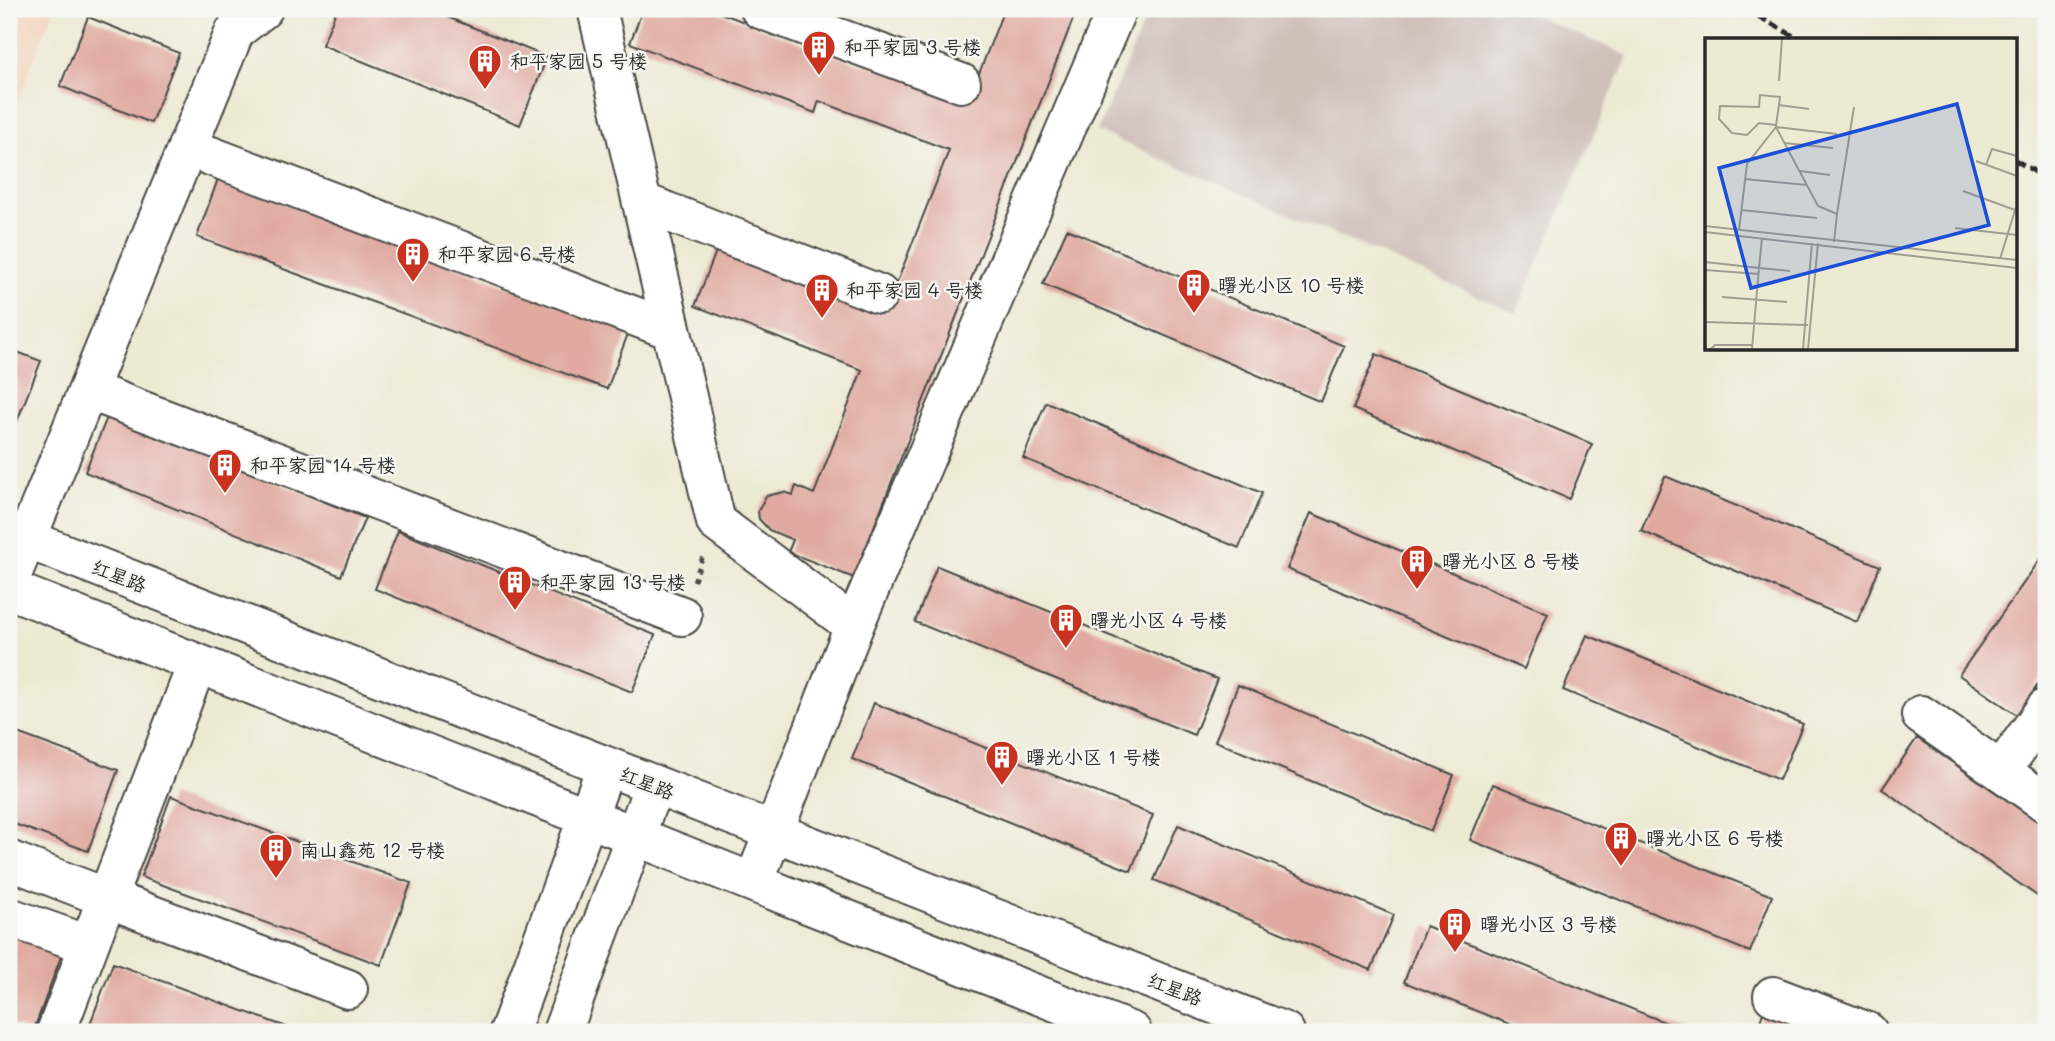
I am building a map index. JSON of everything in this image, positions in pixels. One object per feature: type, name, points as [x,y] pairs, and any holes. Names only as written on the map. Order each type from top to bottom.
[{"type":"street","points":[[9,582],[18,536],[88,390],[235,31],[263,9]]},
{"type":"street","points":[[597,9],[716,522],[854,626]]},
{"type":"street","points":[[760,9],[961,83]]},
{"type":"street","points":[[754,882],[854,626],[1117,9]]},
{"type":"street","points":[[187,147],[671,330]]},
{"type":"street","points":[[642,202],[879,294]]},
{"type":"street","points":[[88,390],[682,616]]},
{"type":"street","name":"红星路","points":[[18,536],[1286,1032]]},
{"type":"street","points":[[9,589],[1132,1032]]},
{"type":"street","points":[[56,1032],[197,663]]},
{"type":"street","points":[[2001,771],[2046,708]]},
{"type":"street","points":[[1921,715],[2046,803]]},
{"type":"street","points":[[509,1032],[606,767]]},
{"type":"street","points":[[562,1032],[654,785]]},
{"type":"street","points":[[9,860],[348,989]]},
{"type":"street","points":[[9,916],[89,945]]},
{"type":"street","points":[[1773,996],[1868,1032]]},
{"type":"path","points":[[682,616],[716,522]]},
{"type":"shaded area","points":[[9,9],[54,9],[9,123]]},
{"type":"shaded area","points":[[1150,9],[1521,9],[1628,56],[1516,313],[1097,131]]},
{"type":"building","name":"和平家园 5 号楼","points":[[337,9],[427,9],[547,57],[520,125],[322,45]]},
{"type":"building","points":[[643,9],[710,9],[827,53],[970,97],[1004,9],[1077,9],[854,578],[788,552],[793,540],[769,530],[759,519],[758,511],[766,496],[784,492],[793,495],[796,486],[814,494],[862,370],[695,306],[718,246],[886,310],[949,150],[819,101],[815,113],[630,43]]},
{"type":"building","points":[[88,17],[179,53],[151,123],[60,86]]},
{"type":"building","name":"和平家园 6 号楼","points":[[218,179],[629,331],[607,389],[197,237]]},
{"type":"building","name":"曙光小区 10 号楼","points":[[1067,229],[1344,346],[1321,402],[1043,284]]},
{"type":"building","points":[[9,349],[41,361],[13,431],[9,429]]},
{"type":"building","points":[[1376,354],[1592,444],[1569,499],[1353,409]]},
{"type":"building","points":[[1046,402],[1262,493],[1239,548],[1023,458]]},
{"type":"building","name":"和平家园 14 号楼","points":[[108,415],[365,518],[341,576],[85,472]]},
{"type":"building","points":[[1665,476],[1880,566],[1857,622],[1641,531]]},
{"type":"building","name":"曙光小区 8 号楼","points":[[1311,513],[1548,613],[1524,669],[1287,569]]},
{"type":"building","name":"和平家园 13 号楼","points":[[398,531],[655,635],[632,692],[375,589]]},
{"type":"building","points":[[2046,551],[2046,673],[2017,715],[1959,675]]},
{"type":"building","name":"曙光小区 4 号楼","points":[[937,566],[1217,679],[1194,735],[915,622]]},
{"type":"building","points":[[1587,635],[1803,724],[1779,780],[1563,690]]},
{"type":"building","points":[[1238,685],[1454,775],[1431,831],[1215,741]]},
{"type":"building","name":"曙光小区 1 号楼","points":[[874,703],[1153,815],[1131,871],[852,759]]},
{"type":"building","points":[[9,730],[118,770],[88,851],[9,822]]},
{"type":"building","points":[[1917,738],[2046,827],[2046,902],[1882,789]]},
{"type":"building","name":"曙光小区 6 号楼","points":[[1493,784],[1772,896],[1750,952],[1470,840]]},
{"type":"building","name":"南山鑫苑 12 号楼","points":[[171,796],[411,883],[381,965],[141,877]]},
{"type":"building","points":[[1178,825],[1394,915],[1371,970],[1154,880]]},
{"type":"building","name":"曙光小区 3 号楼","points":[[1426,926],[1689,1032],[1529,1032],[1404,982]]},
{"type":"building","points":[[9,932],[63,951],[33,1032],[9,1024]]},
{"type":"building","points":[[113,963],[300,1032],[87,1032]]},
{"type":"building","points":[[1765,1008],[1829,1032],[1756,1032]]},
{"type":"railway","points":[[1745,9],[1797,38]]},
{"type":"railway","points":[[2016,161],[2046,178]]},
{"type":"place","name":"和平家园 3 号楼","points":[[819,77]]},
{"type":"place","name":"和平家园 5 号楼","points":[[485,91]]},
{"type":"place","name":"和平家园 6 号楼","points":[[413,284]]},
{"type":"place","name":"曙光小区 10 号楼","points":[[1194,315]]},
{"type":"place","name":"和平家园 4 号楼","points":[[822,320]]},
{"type":"place","name":"和平家园 14 号楼","points":[[225,495]]},
{"type":"place","name":"曙光小区 8 号楼","points":[[1417,591]]},
{"type":"place","name":"和平家园 13 号楼","points":[[515,612]]},
{"type":"place","name":"曙光小区 4 号楼","points":[[1066,650]]},
{"type":"place","name":"曙光小区 1 号楼","points":[[1002,787]]},
{"type":"place","name":"曙光小区 6 号楼","points":[[1621,868]]},
{"type":"place","name":"南山鑫苑 12 号楼","points":[[276,880]]},
{"type":"place","name":"曙光小区 3 号楼","points":[[1455,954]]}]
